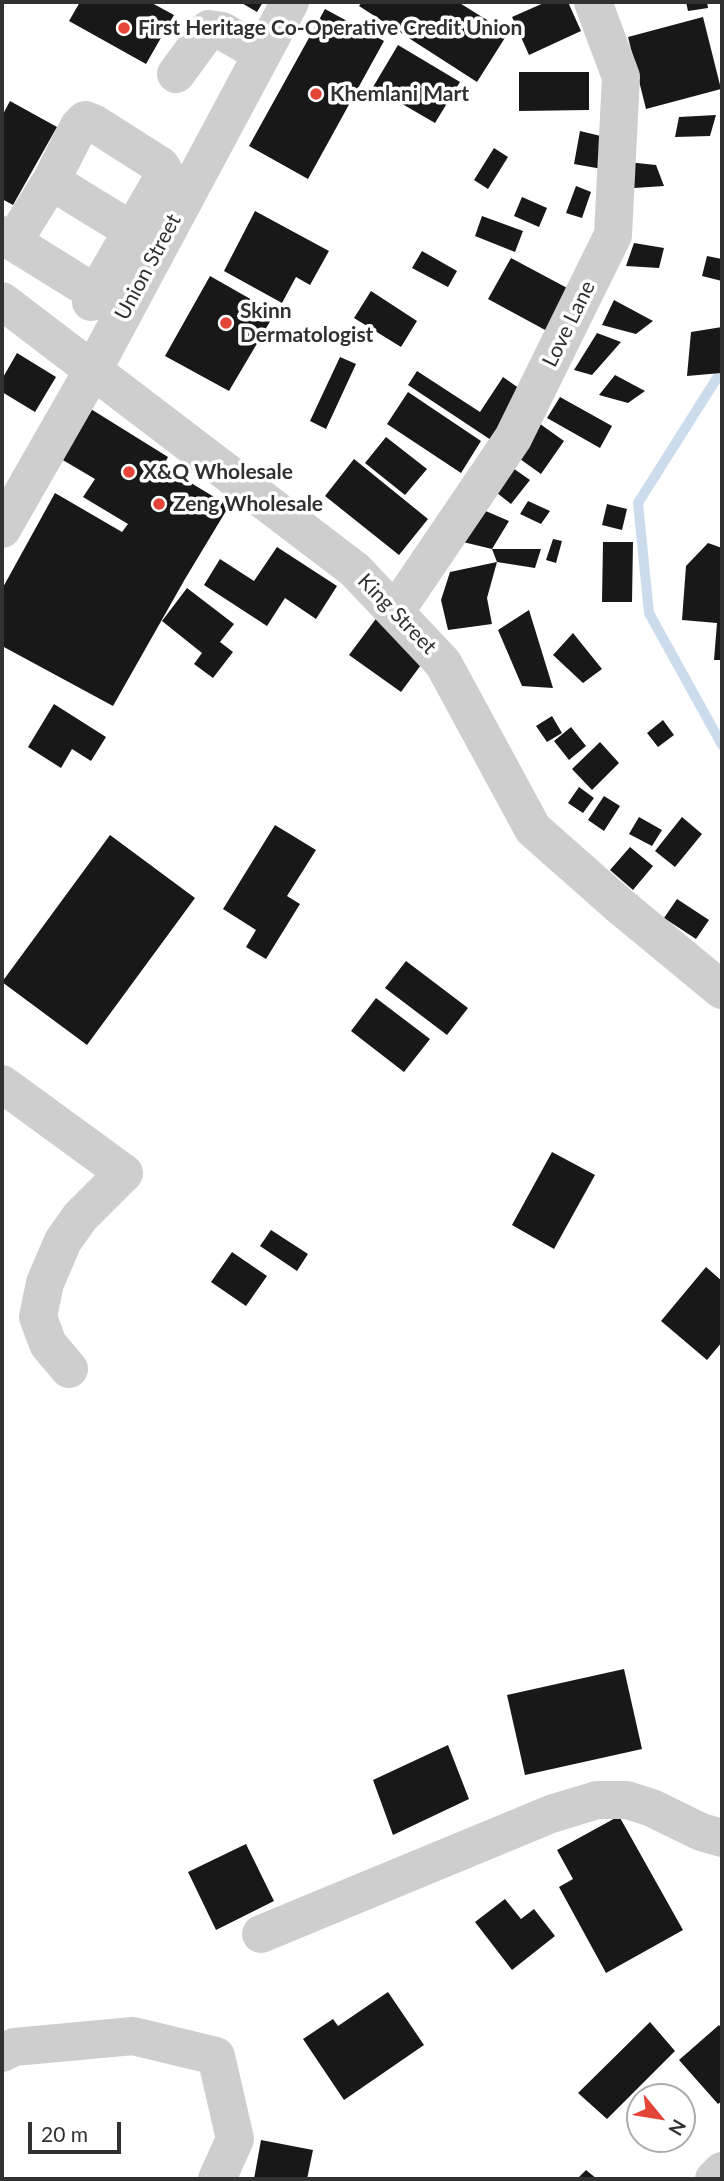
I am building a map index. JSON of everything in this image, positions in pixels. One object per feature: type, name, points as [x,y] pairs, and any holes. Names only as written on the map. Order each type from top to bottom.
[{"type":"street","name":"Union Street","points":[[2,529],[93,370],[290,2]]},
{"type":"street","name":"Love Lane","points":[[395,612],[513,438],[613,235],[621,77],[593,2]]},
{"type":"street","points":[[176,74],[209,29],[222,31],[262,54]]},
{"type":"street","points":[[85,120],[161,166],[165,174],[85,292],[7,238],[51,181],[79,126],[85,120]]},
{"type":"street","points":[[51,181],[121,224]]},
{"type":"street","name":"King Street","points":[[2,301],[355,570],[443,663],[533,829],[722,990]]},
{"type":"street","points":[[2,1084],[124,1173],[80,1217],[69,1233],[45,1283],[38,1317],[48,1344],[69,1369]]},
{"type":"street","points":[[261,1934],[551,1814],[597,1800],[627,1800],[722,1839]]},
{"type":"street","points":[[2,2053],[14,2047],[133,2036],[216,2056],[235,2139],[217,2179]]},
{"type":"street","points":[[714,2179],[722,2171]]},
{"type":"building","name":"First Heritage Co-Operative Credit Union","points":[[80,2],[150,2],[174,15],[146,64],[69,21]]},
{"type":"building","points":[[240,2],[263,2],[257,12]]},
{"type":"building","points":[[362,2],[458,2],[508,33],[477,82],[359,6]]},
{"type":"building","points":[[546,2],[568,2],[581,31],[529,55],[512,17]]},
{"type":"building","points":[[686,2],[707,2],[708,8],[688,11]]},
{"type":"building","name":"Khemlani Mart","points":[[325,9],[384,41],[308,179],[249,146]]},
{"type":"building","points":[[703,17],[721,89],[646,109],[628,37]]},
{"type":"building","points":[[398,45],[460,82],[435,123],[373,87]]},
{"type":"building","points":[[519,72],[589,72],[589,110],[519,111]]},
{"type":"building","points":[[10,101],[57,127],[13,205],[2,199],[2,116]]},
{"type":"building","points":[[716,115],[710,136],[675,137],[679,117]]},
{"type":"building","points":[[580,131],[609,138],[602,169],[574,164]]},
{"type":"building","points":[[494,148],[508,157],[488,189],[474,180]]},
{"type":"building","points":[[627,162],[656,165],[664,186],[634,188]]},
{"type":"building","points":[[576,186],[591,192],[582,218],[566,213]]},
{"type":"building","points":[[522,197],[547,208],[539,227],[514,216]]},
{"type":"building","points":[[255,211],[329,251],[310,285],[296,277],[282,303],[224,271]]},
{"type":"building","points":[[482,216],[523,231],[515,252],[475,236]]},
{"type":"building","points":[[634,243],[664,248],[659,268],[626,266]]},
{"type":"building","points":[[422,251],[457,271],[448,287],[412,268]]},
{"type":"building","points":[[707,256],[722,259],[722,281],[702,276]]},
{"type":"building","points":[[511,258],[569,289],[547,331],[488,299]]},
{"type":"building","name":"Skinn Dermatologist","points":[[210,276],[275,313],[229,391],[165,356]]},
{"type":"building","points":[[371,291],[417,321],[401,347],[354,318]]},
{"type":"building","points":[[614,300],[653,321],[636,334],[602,325]]},
{"type":"building","points":[[722,327],[721,373],[687,376],[691,332]]},
{"type":"building","points":[[597,333],[621,342],[592,375],[574,370]]},
{"type":"building","points":[[17,353],[56,377],[35,412],[2,392],[2,379]]},
{"type":"building","points":[[340,357],[356,364],[326,429],[310,421]]},
{"type":"building","points":[[417,371],[480,412],[503,377],[523,391],[491,440],[408,385]]},
{"type":"building","points":[[615,375],[645,391],[628,403],[599,395]]},
{"type":"building","points":[[408,392],[481,441],[461,473],[387,424]]},
{"type":"building","points":[[560,397],[612,426],[600,448],[547,418]]},
{"type":"building","points":[[86,406],[168,457],[163,466],[229,506],[113,706],[2,646],[2,589],[55,493],[122,532],[128,524],[83,497],[95,479],[56,456]]},
{"type":"building","points":[[536,421],[564,441],[541,474],[513,454]]},
{"type":"building","points":[[386,437],[427,469],[405,495],[365,463]]},
{"type":"building","points":[[354,459],[428,519],[399,555],[325,496]]},
{"type":"building","points":[[510,466],[530,480],[511,504],[492,489]]},
{"type":"building","points":[[528,501],[550,511],[541,524],[520,514]]},
{"type":"building","points":[[607,504],[627,509],[622,530],[602,525]]},
{"type":"building","points":[[481,509],[509,521],[492,549],[463,542]]},
{"type":"building","points":[[553,539],[562,541],[556,563],[546,560]]},
{"type":"building","points":[[603,542],[633,542],[632,602],[602,602]]},
{"type":"building","points":[[708,543],[722,548],[722,660],[714,660],[717,623],[682,620],[686,566]]},
{"type":"building","points":[[277,547],[337,586],[316,619],[285,598],[267,626],[204,585],[220,559],[254,581]]},
{"type":"building","points":[[492,549],[541,549],[535,568],[497,562]]},
{"type":"building","points":[[497,562],[487,598],[492,624],[448,630],[441,600],[450,572]]},
{"type":"building","points":[[187,588],[234,624],[220,642],[233,652],[213,678],[194,664],[202,653],[162,621]]},
{"type":"building","points":[[529,610],[553,688],[522,686],[498,630]]},
{"type":"building","points":[[378,616],[429,654],[401,692],[349,655]]},
{"type":"building","points":[[573,633],[602,669],[583,683],[553,655]]},
{"type":"building","points":[[54,704],[106,737],[91,761],[72,749],[61,768],[28,747]]},
{"type":"building","points":[[552,716],[562,733],[547,742],[536,726]]},
{"type":"building","points":[[663,720],[674,735],[658,747],[647,733]]},
{"type":"building","points":[[571,727],[586,746],[569,760],[554,741]]},
{"type":"building","points":[[600,742],[619,763],[592,790],[572,769]]},
{"type":"building","points":[[579,787],[594,798],[583,813],[568,803]]},
{"type":"building","points":[[604,796],[620,806],[604,831],[588,820]]},
{"type":"building","points":[[639,817],[662,830],[652,846],[629,834]]},
{"type":"building","points":[[682,817],[702,834],[675,867],[655,851]]},
{"type":"building","points":[[275,825],[316,850],[287,896],[300,904],[266,959],[246,947],[256,930],[223,909]]},
{"type":"building","points":[[110,835],[195,898],[87,1045],[2,982]]},
{"type":"building","points":[[630,847],[653,866],[633,890],[610,870]]},
{"type":"building","points":[[677,899],[709,920],[696,939],[664,918]]},
{"type":"building","points":[[406,961],[468,1008],[447,1035],[385,988]]},
{"type":"building","points":[[376,998],[430,1039],[404,1072],[351,1031]]},
{"type":"building","points":[[552,1152],[595,1175],[554,1249],[512,1225]]},
{"type":"building","points":[[271,1230],[308,1254],[297,1271],[260,1246]]},
{"type":"building","points":[[232,1252],[267,1276],[246,1306],[211,1282]]},
{"type":"building","points":[[706,1267],[722,1281],[722,1342],[707,1360],[661,1321]]},
{"type":"building","points":[[624,1669],[642,1749],[525,1775],[507,1695]]},
{"type":"building","points":[[448,1745],[469,1799],[393,1835],[373,1780]]},
{"type":"building","points":[[619,1816],[683,1930],[606,1973],[559,1887],[573,1879],[557,1850]]},
{"type":"building","points":[[246,1844],[274,1901],[216,1930],[188,1872]]},
{"type":"building","points":[[505,1899],[521,1919],[534,1909],[555,1936],[512,1970],[475,1922]]},
{"type":"building","points":[[388,1992],[424,2045],[344,2100],[303,2039],[333,2019],[338,2026]]},
{"type":"building","points":[[650,2022],[675,2051],[643,2083],[626,2083],[626,2100],[607,2119],[578,2093]]},
{"type":"building","points":[[719,2025],[722,2029],[722,2101],[718,2104],[679,2060]]},
{"type":"building","points":[[261,2140],[313,2150],[307,2179],[254,2179]]},
{"type":"building","points":[[586,2170],[597,2179],[577,2179]]},
{"type":"waterway","points":[[722,370],[638,503],[649,613],[722,745]]},
{"type":"place","name":"First Heritage Co-Operative Credit Union","points":[[124,28]]},
{"type":"place","name":"Khemlani Mart","points":[[316,94]]},
{"type":"place","name":"Skinn Dermatologist","points":[[226,323]]},
{"type":"place","name":"X&Q Wholesale","points":[[129,472]]},
{"type":"place","name":"Zeng Wholesale","points":[[159,504]]}]
